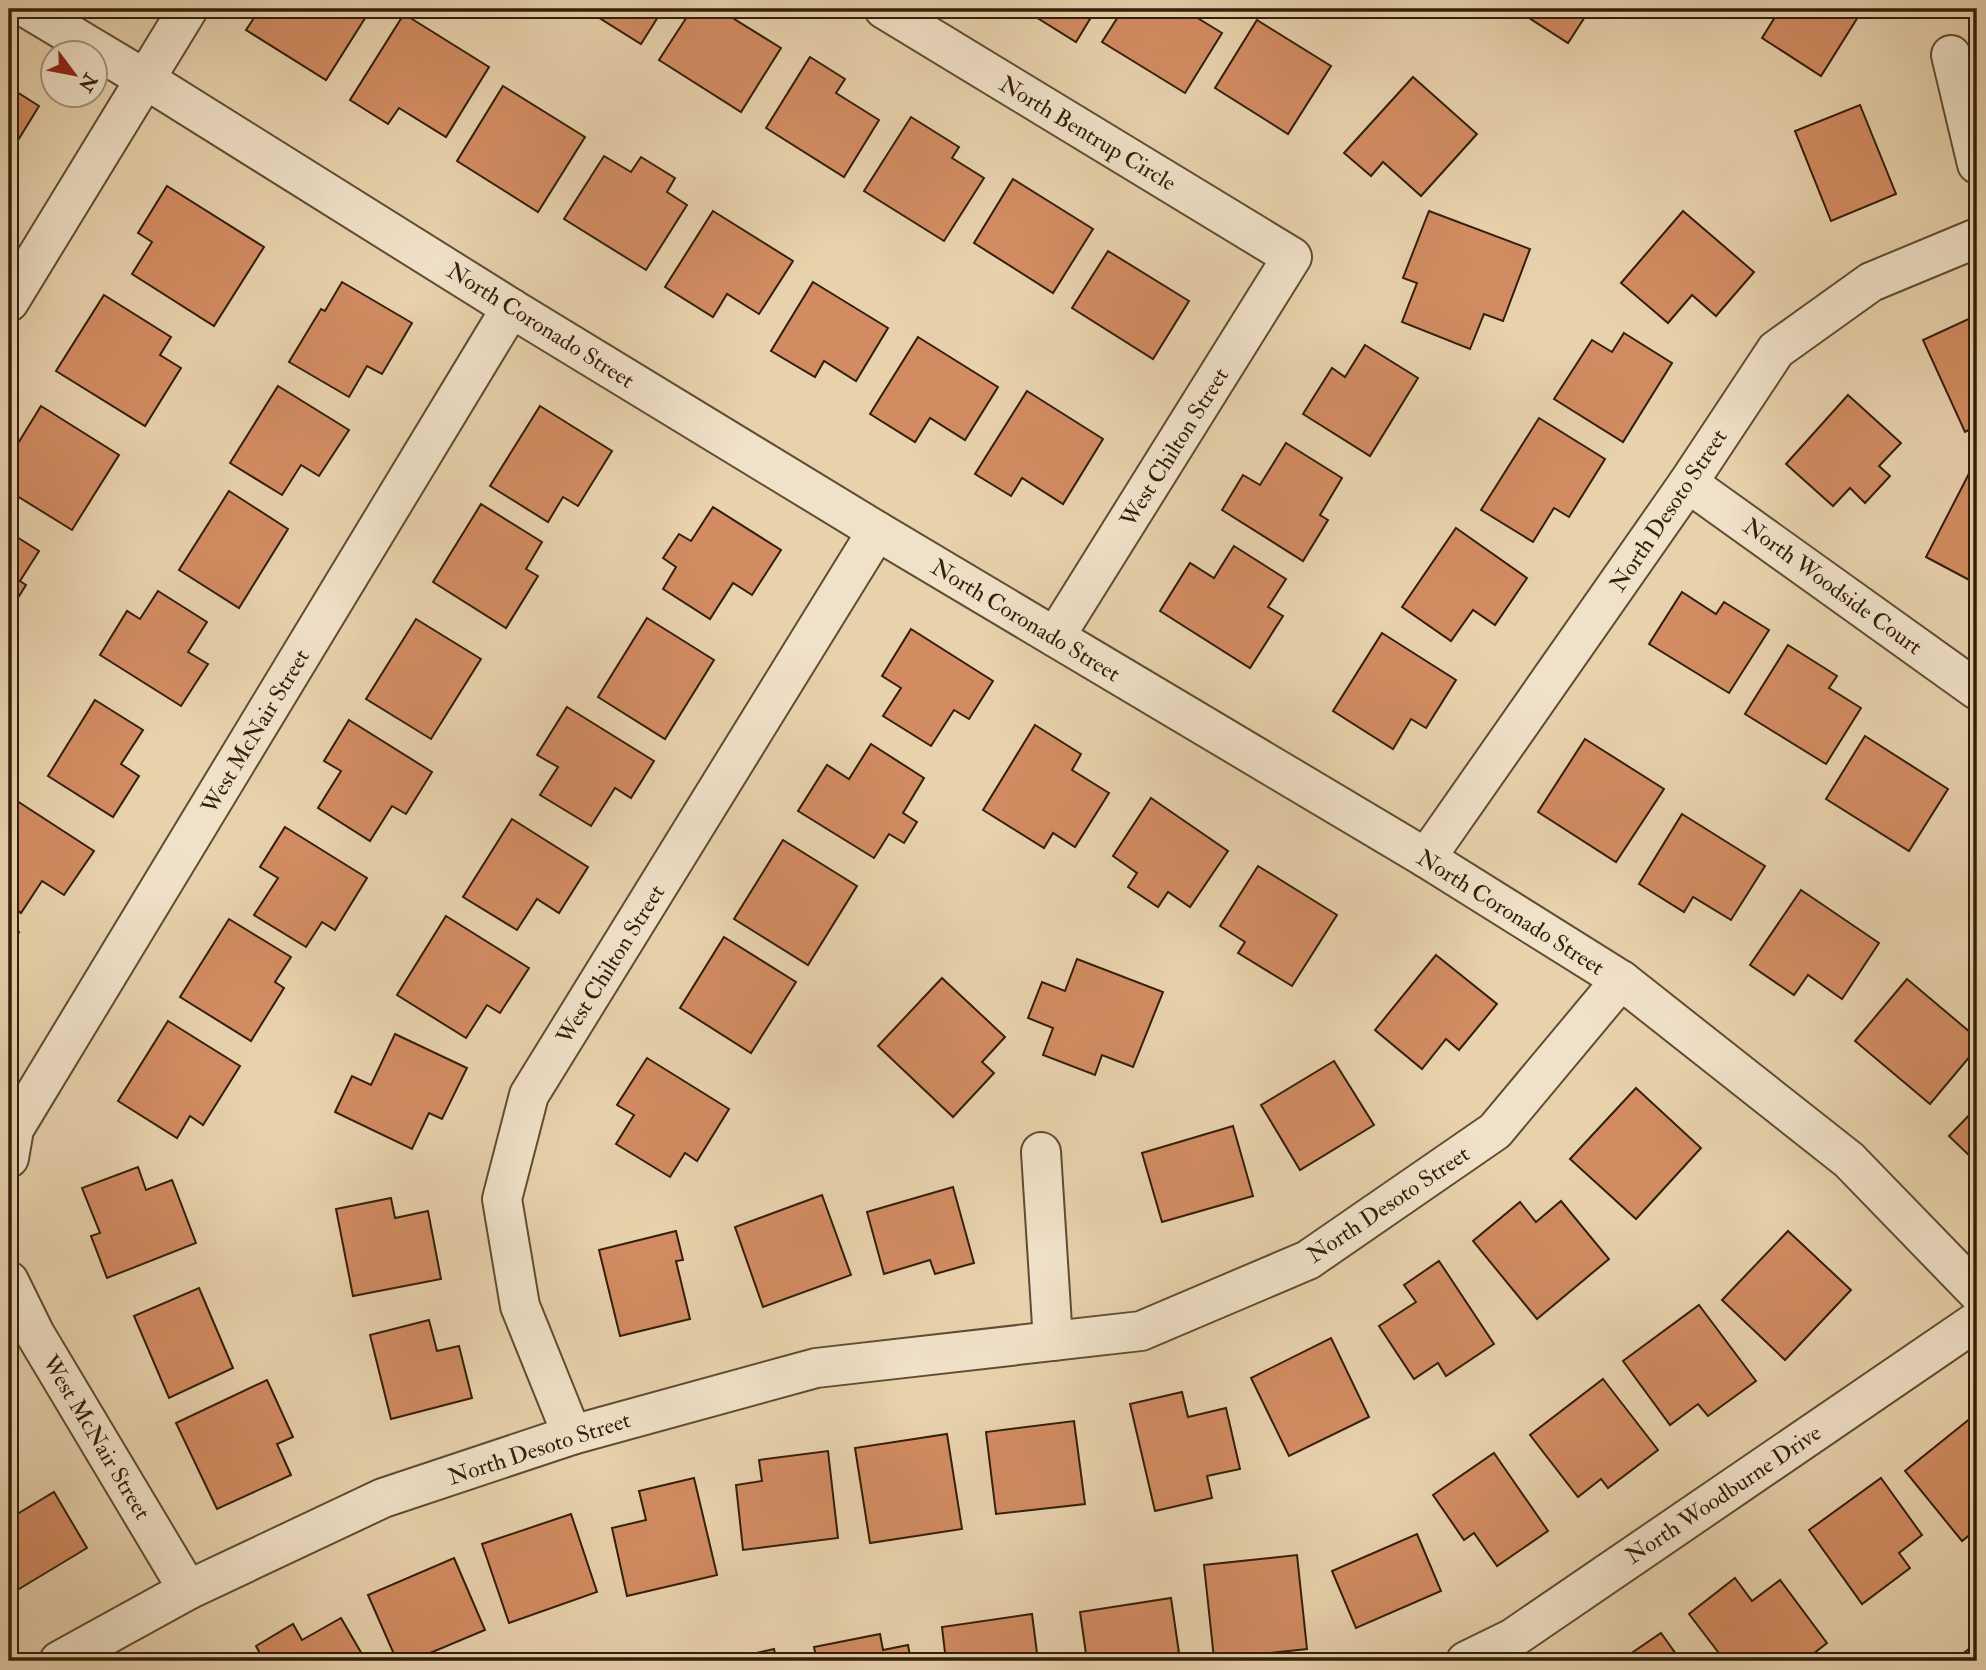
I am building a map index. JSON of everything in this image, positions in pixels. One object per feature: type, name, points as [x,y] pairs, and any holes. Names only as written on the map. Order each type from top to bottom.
[{"type":"street","name":"North Coronado Street","points":[[28,9],[511,308],[877,531],[1426,859],[1621,980],[1849,1160],[1977,1292]]},
{"type":"street","points":[[9,302],[188,9]]},
{"type":"street","name":"North Bentrup Circle","points":[[884,9],[1292,257]]},
{"type":"street","points":[[1951,55],[1977,164]]},
{"type":"street","name":"North Desoto Street","points":[[1426,859],[1688,483],[1776,351],[1871,282],[1977,238]]},
{"type":"street","name":"West Chilton Street","points":[[1055,637],[1292,257]]},
{"type":"street","name":"West McNair Street","points":[[9,1157],[14,1129],[511,308]]},
{"type":"street","name":"North Woodside Court","points":[[1688,483],[1977,690]]},
{"type":"street","name":"West Chilton Street","points":[[572,1435],[520,1306],[502,1199],[529,1095],[877,531]]},
{"type":"street","name":"North Desoto Street","points":[[59,1661],[188,1590],[383,1498],[572,1435],[816,1368],[1141,1331],[1308,1260],[1495,1131],[1621,980]]},
{"type":"street","points":[[1041,1152],[1053,1341]]},
{"type":"street","name":"West McNair Street","points":[[9,1281],[35,1334],[188,1590]]},
{"type":"street","name":"North Woodburne Drive","points":[[1466,1661],[1513,1638],[1977,1321]]},
{"type":"building","points":[[260,9],[356,9],[367,15],[326,80],[246,30]]},
{"type":"building","points":[[585,9],[663,9],[641,44]]},
{"type":"building","points":[[692,9],[718,9],[781,48],[741,112],[659,60]]},
{"type":"building","points":[[1023,9],[1096,9],[1076,42]]},
{"type":"building","points":[[1123,9],[1194,9],[1191,14],[1222,33],[1185,93],[1102,42]]},
{"type":"building","points":[[1515,9],[1590,9],[1568,43]]},
{"type":"building","points":[[1780,9],[1863,9],[1821,76],[1762,38]]},
{"type":"building","points":[[404,14],[489,67],[446,137],[399,108],[388,124],[350,100]]},
{"type":"building","points":[[1257,20],[1331,66],[1288,134],[1215,88]]},
{"type":"building","points":[[810,57],[845,79],[836,93],[879,120],[844,177],[766,128]]},
{"type":"building","points":[[1413,77],[1477,134],[1421,196],[1383,162],[1371,176],[1344,153]]},
{"type":"building","points":[[503,86],[585,137],[538,212],[457,161]]},
{"type":"building","points":[[9,87],[38,108],[9,155]]},
{"type":"building","points":[[1860,105],[1896,194],[1831,221],[1795,131]]},
{"type":"building","points":[[911,117],[959,147],[952,158],[984,178],[944,241],[864,191]]},
{"type":"building","points":[[604,156],[631,172],[641,157],[675,178],[667,192],[687,205],[646,270],[564,219]]},
{"type":"building","points":[[1013,179],[1093,229],[1053,293],[974,243]]},
{"type":"building","points":[[167,186],[264,247],[214,326],[132,274],[152,242],[138,233]]},
{"type":"building","points":[[713,211],[793,261],[759,314],[727,294],[713,317],[665,287]]},
{"type":"building","points":[[1429,211],[1530,249],[1503,321],[1484,314],[1470,349],[1402,322],[1417,283],[1403,278]]},
{"type":"building","points":[[1683,211],[1754,272],[1716,316],[1692,295],[1668,323],[1621,283]]},
{"type":"building","points":[[1108,251],[1189,301],[1153,359],[1072,308]]},
{"type":"building","points":[[342,282],[412,323],[382,374],[367,366],[349,397],[289,362],[321,309],[325,311]]},
{"type":"building","points":[[813,282],[888,328],[856,381],[824,361],[815,377],[771,351]]},
{"type":"building","points":[[104,295],[171,337],[160,355],[181,368],[145,426],[56,371]]},
{"type":"building","points":[[1975,316],[1977,426],[1965,432],[1923,340]]},
{"type":"building","points":[[1624,333],[1672,363],[1623,442],[1554,399],[1592,340],[1612,352]]},
{"type":"building","points":[[918,337],[998,387],[965,440],[930,418],[915,442],[870,414]]},
{"type":"building","points":[[1365,345],[1418,378],[1370,456],[1303,414],[1332,368],[1345,377]]},
{"type":"building","points":[[278,386],[349,430],[319,476],[301,465],[282,495],[230,463]]},
{"type":"building","points":[[1027,391],[1103,439],[1063,504],[1022,478],[1011,496],[975,474]]},
{"type":"building","points":[[1848,395],[1901,443],[1879,466],[1890,476],[1865,503],[1850,488],[1833,506],[1786,464]]},
{"type":"building","points":[[41,406],[119,455],[72,530],[9,491],[9,458]]},
{"type":"building","points":[[540,406],[612,451],[578,506],[563,497],[548,522],[490,486]]},
{"type":"building","points":[[1539,418],[1605,459],[1569,517],[1554,508],[1533,542],[1481,510]]},
{"type":"building","points":[[1286,443],[1342,478],[1320,515],[1328,520],[1303,561],[1222,510],[1243,475],[1260,485]]},
{"type":"building","points":[[1975,462],[1977,464],[1975,583],[1926,557]]},
{"type":"building","points":[[229,491],[288,529],[239,608],[179,570]]},
{"type":"building","points":[[481,504],[542,542],[526,569],[538,576],[506,628],[433,582]]},
{"type":"building","points":[[713,507],[781,550],[752,595],[733,583],[710,619],[663,589],[676,567],[663,558],[679,534],[691,541]]},
{"type":"building","points":[[1456,528],[1527,578],[1495,625],[1473,610],[1451,641],[1402,607]]},
{"type":"building","points":[[9,532],[39,551],[20,581],[26,585],[9,612]]},
{"type":"building","points":[[1234,546],[1286,579],[1268,607],[1283,616],[1250,668],[1160,611],[1190,563],[1214,578]]},
{"type":"building","points":[[158,591],[207,622],[188,652],[208,664],[181,706],[100,655],[127,611],[140,619]]},
{"type":"building","points":[[1682,592],[1716,614],[1724,602],[1769,630],[1729,693],[1649,644]]},
{"type":"building","points":[[647,618],[714,660],[665,739],[598,697]]},
{"type":"building","points":[[416,619],[481,659],[431,739],[366,699]]},
{"type":"building","points":[[911,629],[993,681],[969,719],[954,710],[931,746],[883,716],[901,688],[882,676]]},
{"type":"building","points":[[1382,633],[1456,680],[1426,728],[1411,719],[1393,749],[1333,711]]},
{"type":"building","points":[[1788,645],[1837,676],[1829,688],[1861,708],[1826,764],[1745,714]]},
{"type":"building","points":[[95,700],[143,730],[121,764],[139,776],[113,817],[48,776]]},
{"type":"building","points":[[567,707],[654,761],[631,798],[615,788],[591,826],[540,795],[558,767],[537,755]]},
{"type":"building","points":[[349,720],[432,772],[406,814],[392,806],[370,841],[318,808],[341,771],[324,761]]},
{"type":"building","points":[[1035,725],[1081,754],[1072,770],[1109,793],[1075,847],[1053,833],[1044,848],[983,810]]},
{"type":"building","points":[[1865,736],[1948,789],[1909,851],[1826,799]]},
{"type":"building","points":[[1585,739],[1664,789],[1616,862],[1538,812]]},
{"type":"building","points":[[871,744],[924,778],[903,813],[917,822],[904,843],[889,834],[874,858],[798,811],[827,765],[849,779]]},
{"type":"building","points":[[1151,798],[1228,851],[1190,907],[1168,892],[1158,907],[1128,887],[1137,873],[1113,856]]},
{"type":"building","points":[[14,799],[94,851],[64,895],[42,881],[21,913],[9,904],[9,807]]},
{"type":"building","points":[[1682,814],[1765,866],[1731,920],[1693,897],[1684,912],[1639,884]]},
{"type":"building","points":[[512,819],[588,867],[559,913],[537,899],[517,930],[463,897]]},
{"type":"building","points":[[285,827],[367,878],[335,930],[322,922],[306,947],[254,915],[278,878],[260,867]]},
{"type":"building","points":[[783,840],[857,886],[808,965],[734,919]]},
{"type":"building","points":[[1258,866],[1337,915],[1292,986],[1238,953],[1245,942],[1220,926]]},
{"type":"building","points":[[1801,890],[1879,943],[1842,999],[1808,975],[1794,995],[1750,965]]},
{"type":"building","points":[[446,916],[529,968],[500,1013],[487,1005],[466,1038],[397,995]]},
{"type":"building","points":[[229,919],[291,957],[275,982],[284,988],[251,1041],[180,997]]},
{"type":"building","points":[[9,926],[19,932],[9,949]]},
{"type":"building","points":[[724,937],[796,982],[751,1053],[680,1008]]},
{"type":"building","points":[[1436,955],[1497,1004],[1459,1050],[1446,1039],[1422,1069],[1375,1030]]},
{"type":"building","points":[[1077,959],[1163,992],[1133,1067],[1102,1055],[1095,1075],[1043,1055],[1053,1028],[1028,1018],[1042,982],[1065,991]]},
{"type":"building","points":[[9,969],[18,975],[9,989]]},
{"type":"building","points":[[942,978],[1005,1037],[982,1062],[994,1073],[953,1117],[878,1046]]},
{"type":"building","points":[[1907,979],[1977,1038],[1977,1048],[1930,1104],[1855,1041]]},
{"type":"building","points":[[168,1021],[240,1066],[203,1125],[190,1116],[177,1138],[118,1101]]},
{"type":"building","points":[[395,1034],[467,1068],[442,1119],[429,1113],[412,1149],[335,1112],[352,1076],[371,1085]]},
{"type":"building","points":[[647,1058],[729,1109],[697,1161],[685,1153],[670,1177],[616,1144],[634,1115],[617,1105]]},
{"type":"building","points":[[1334,1061],[1374,1125],[1300,1170],[1261,1105]]},
{"type":"building","points":[[1636,1088],[1701,1148],[1636,1219],[1570,1159]]},
{"type":"building","points":[[1977,1107],[1977,1163],[1949,1136]]},
{"type":"building","points":[[1233,1126],[1253,1196],[1162,1222],[1142,1153]]},
{"type":"building","points":[[138,1167],[146,1190],[172,1180],[196,1243],[107,1278],[91,1236],[100,1233],[82,1188]]},
{"type":"building","points":[[953,1187],[974,1263],[935,1274],[930,1260],[884,1274],[867,1212]]},
{"type":"building","points":[[822,1195],[851,1275],[763,1307],[735,1227]]},
{"type":"building","points":[[391,1198],[395,1218],[428,1211],[441,1279],[353,1296],[336,1209]]},
{"type":"building","points":[[1561,1201],[1609,1259],[1537,1319],[1473,1241],[1520,1202],[1536,1222]]},
{"type":"building","points":[[676,1231],[683,1260],[676,1261],[690,1319],[620,1336],[599,1250]]},
{"type":"building","points":[[1788,1231],[1851,1290],[1785,1360],[1722,1300]]},
{"type":"building","points":[[1439,1261],[1494,1344],[1446,1376],[1438,1363],[1414,1379],[1379,1326],[1416,1302],[1404,1285]]},
{"type":"building","points":[[199,1288],[233,1368],[169,1398],[134,1316]]},
{"type":"building","points":[[1699,1305],[1756,1381],[1708,1416],[1698,1404],[1670,1425],[1623,1361]]},
{"type":"building","points":[[429,1320],[437,1351],[459,1346],[472,1398],[391,1419],[370,1335]]},
{"type":"building","points":[[1331,1338],[1369,1417],[1289,1456],[1251,1378]]},
{"type":"building","points":[[1603,1379],[1658,1450],[1608,1488],[1601,1479],[1578,1497],[1530,1435]]},
{"type":"building","points":[[267,1380],[293,1437],[277,1444],[291,1475],[217,1509],[176,1423]]},
{"type":"building","points":[[1182,1392],[1188,1417],[1226,1408],[1240,1469],[1207,1476],[1212,1498],[1155,1511],[1130,1404]]},
{"type":"building","points":[[1977,1413],[1977,1529],[1962,1541],[1905,1471]]},
{"type":"building","points":[[1074,1421],[1085,1504],[996,1514],[986,1432]]},
{"type":"building","points":[[947,1434],[962,1529],[870,1543],[855,1448]]},
{"type":"building","points":[[828,1451],[838,1538],[743,1550],[736,1485],[762,1481],[759,1460]]},
{"type":"building","points":[[1494,1453],[1548,1531],[1497,1566],[1474,1533],[1464,1540],[1433,1495]]},
{"type":"building","points":[[694,1478],[717,1575],[627,1596],[612,1528],[646,1520],[639,1491]]},
{"type":"building","points":[[1881,1478],[1922,1535],[1899,1553],[1910,1568],[1862,1604],[1809,1530]]},
{"type":"building","points":[[54,1492],[87,1548],[9,1595],[9,1519]]},
{"type":"building","points":[[571,1514],[597,1592],[509,1623],[482,1544]]},
{"type":"building","points":[[1417,1534],[1441,1591],[1356,1628],[1332,1571]]},
{"type":"building","points":[[1297,1555],[1307,1649],[1214,1659],[1204,1565]]},
{"type":"building","points":[[454,1558],[485,1630],[411,1661],[397,1661],[368,1595]]},
{"type":"building","points":[[1735,1578],[1752,1601],[1780,1580],[1827,1643],[1804,1661],[1725,1661],[1689,1614]]},
{"type":"building","points":[[1171,1598],[1179,1653],[1141,1661],[1087,1661],[1080,1612]]},
{"type":"building","points":[[1032,1614],[1038,1661],[946,1661],[942,1627]]},
{"type":"building","points":[[341,1618],[366,1661],[264,1661],[256,1646],[293,1624],[302,1640]]},
{"type":"building","points":[[1661,1633],[1681,1661],[1620,1661]]},
{"type":"building","points":[[880,1634],[883,1650],[908,1645],[911,1661],[817,1661],[814,1647]]},
{"type":"building","points":[[1977,1643],[1977,1661],[1953,1661]]},
{"type":"building","points":[[774,1649],[777,1661],[722,1661]]}]
